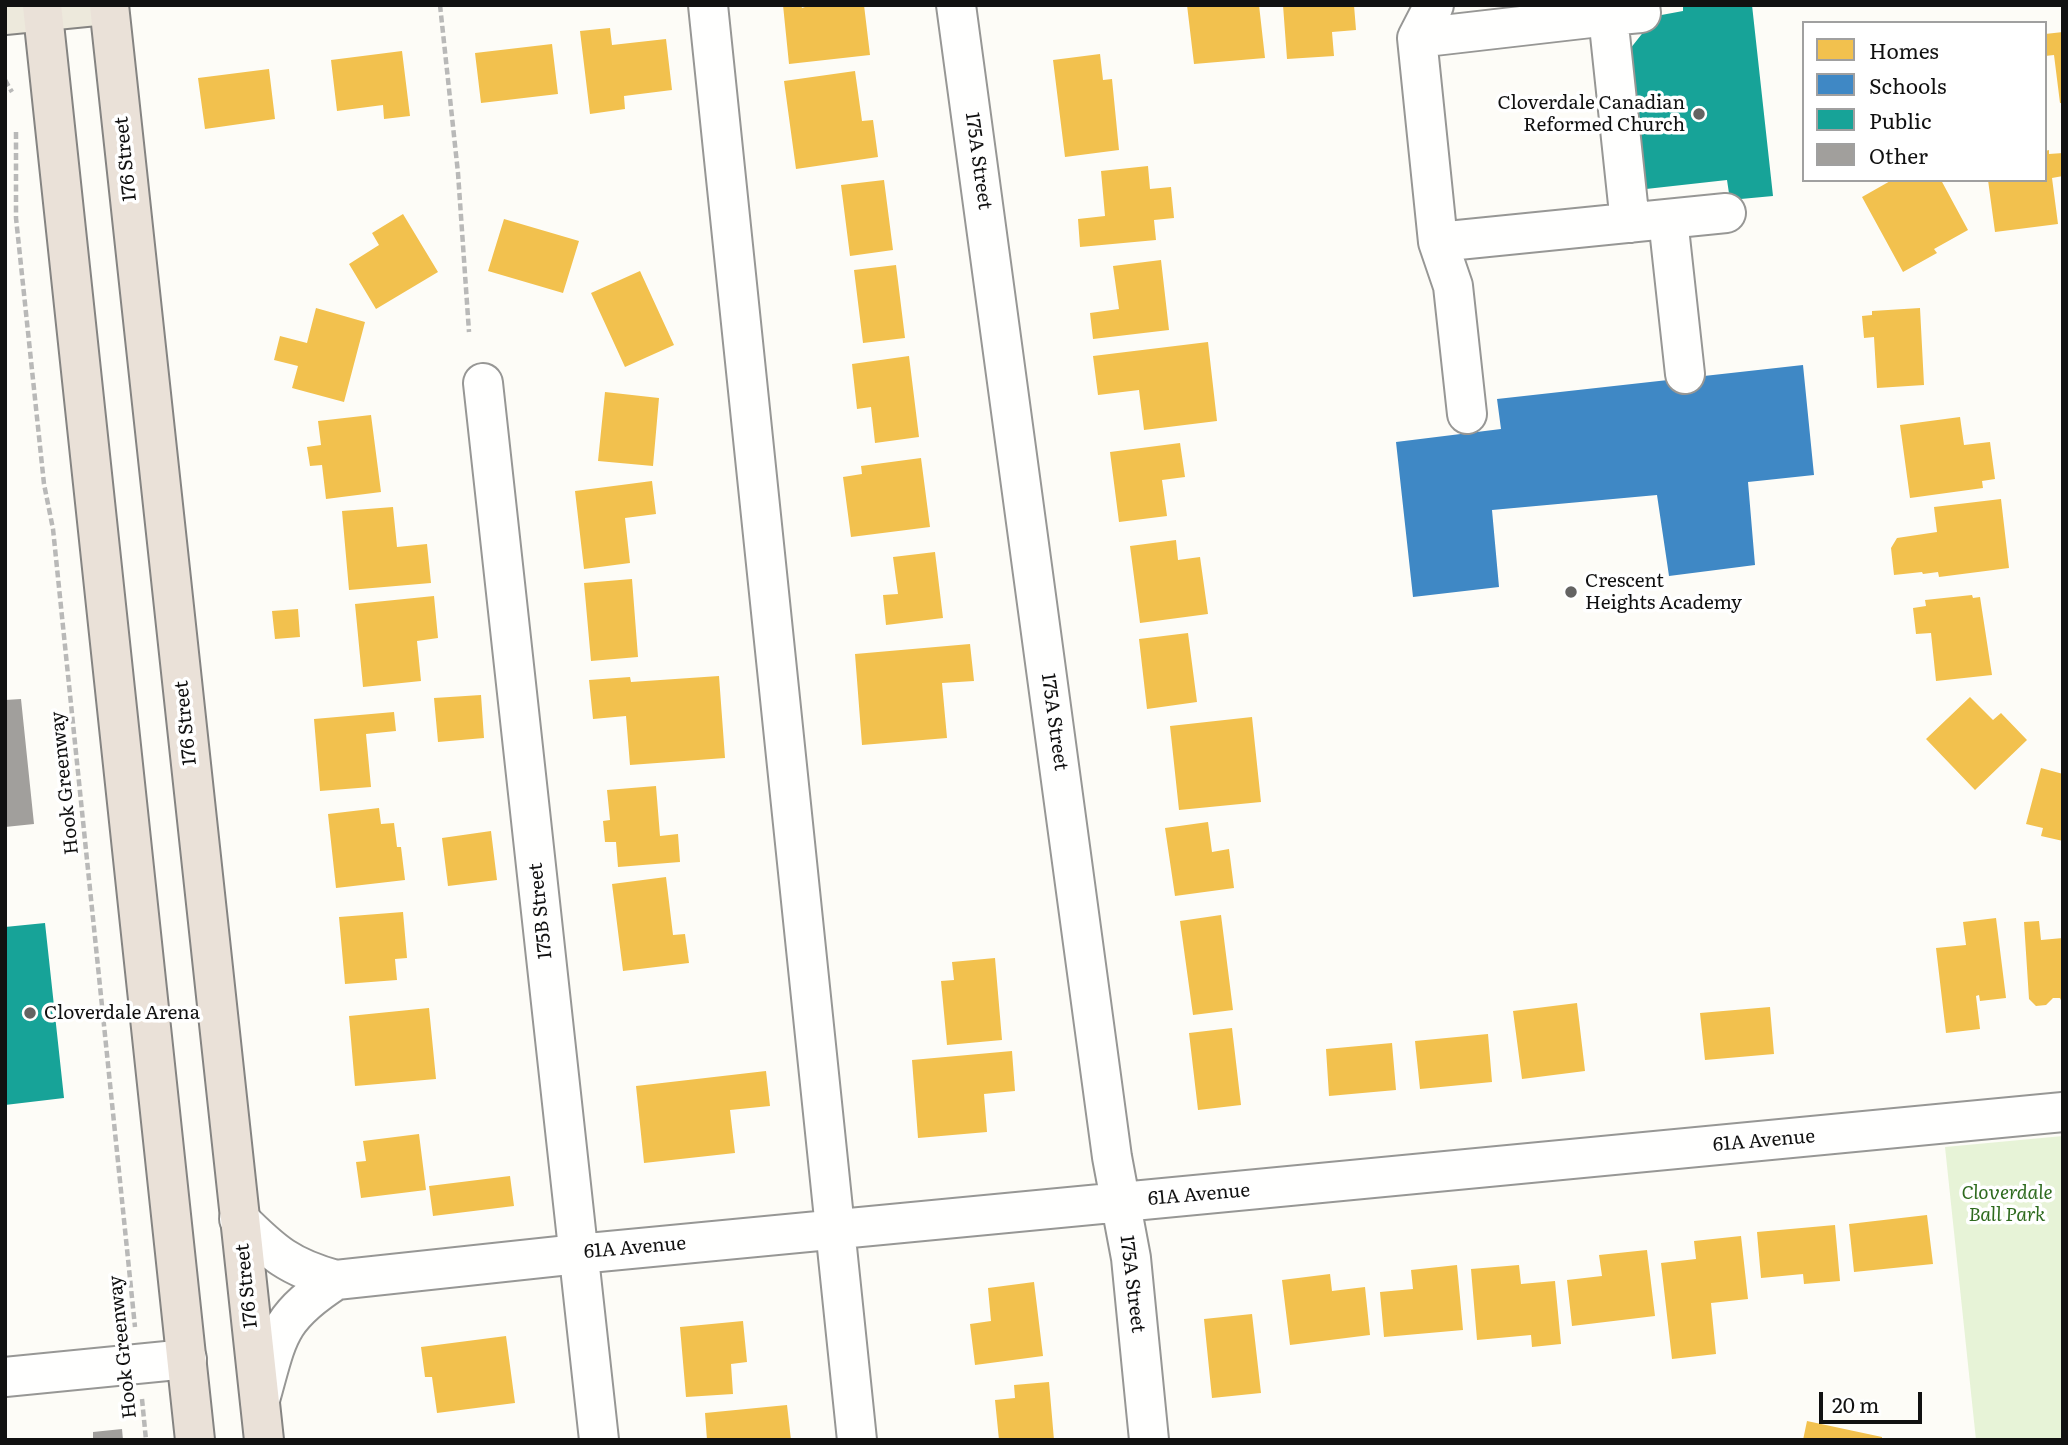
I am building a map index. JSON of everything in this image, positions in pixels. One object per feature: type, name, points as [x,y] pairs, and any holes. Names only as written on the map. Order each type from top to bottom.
[{"type":"highway","name":"176 Street","points":[[107,5],[264,1440]]},
{"type":"highway","points":[[30,10],[195,1440]]},
{"type":"main road","points":[[30,10],[107,5]]},
{"type":"street","points":[[708,5],[857,1440]]},
{"type":"street","name":"175A Street","points":[[957,5],[1121,1202],[1131,1258],[1149,1440]]},
{"type":"street","points":[[1466,414],[1453,286],[1438,242],[1425,22],[1624,11],[1630,223]]},
{"type":"street","points":[[1438,242],[1726,213]]},
{"type":"street","points":[[1668,219],[1685,374]]},
{"type":"street","name":"175B Street","points":[[483,383],[599,1440]]},
{"type":"street","name":"61A Avenue","points":[[239,1219],[271,1251],[301,1270],[336,1280],[578,1254],[2063,1112]]},
{"type":"street","name":"61A Avenue","points":[[259,1401],[279,1331],[305,1300],[336,1280]]},
{"type":"street","points":[[5,1377],[187,1359]]},
{"type":"path","points":[[440,5],[458,173],[469,331]]},
{"type":"path","name":"Hook Greenway","points":[[16,124],[16,218],[44,484],[53,528],[146,1440]]},
{"type":"green space","name":"Cloverdale Ball Park","points":[[2063,1136],[2063,1440],[1976,1440],[1945,1147]]},
{"type":"building: Homes","points":[[783,5],[801,5],[802,8],[811,5],[864,5],[870,55],[789,64]]},
{"type":"building: Homes","points":[[1187,5],[1259,5],[1265,58],[1194,64]]},
{"type":"building: Homes","points":[[1283,5],[1354,5],[1356,30],[1332,32],[1334,56],[1287,59]]},
{"type":"building: Homes","points":[[610,28],[612,45],[666,39],[672,90],[624,96],[625,109],[590,114],[580,31]]},
{"type":"building: Homes","points":[[2063,32],[2063,103],[2060,103],[2054,55],[2047,56],[2047,34]]},
{"type":"building: Homes","points":[[552,44],[558,94],[481,103],[475,53]]},
{"type":"building: Homes","points":[[402,51],[410,116],[384,119],[383,105],[337,111],[331,60]]},
{"type":"building: Homes","points":[[1100,54],[1103,80],[1112,79],[1119,150],[1065,157],[1053,60]]},
{"type":"building: Homes","points":[[269,69],[275,119],[205,129],[198,78]]},
{"type":"building: Homes","points":[[855,71],[862,121],[873,120],[878,157],[796,169],[784,81]]},
{"type":"building: Homes","points":[[2047,150],[2049,154],[2063,153],[2063,176],[2052,178],[2058,224],[1995,232],[1988,182],[2047,182]]},
{"type":"building: Homes","points":[[1148,166],[1150,189],[1171,187],[1174,218],[1154,220],[1156,240],[1080,247],[1078,219],[1105,216],[1101,171]]},
{"type":"building: Homes","points":[[884,180],[893,250],[850,256],[841,185]]},
{"type":"building: Homes","points":[[1888,182],[1942,182],[1968,230],[1934,249],[1937,253],[1903,272],[1862,197]]},
{"type":"building: Homes","points":[[403,214],[438,272],[376,309],[349,264],[379,245],[372,233]]},
{"type":"building: Homes","points":[[504,219],[579,241],[563,293],[488,271]]},
{"type":"building: Homes","points":[[1161,260],[1169,330],[1093,339],[1090,313],[1119,309],[1113,266]]},
{"type":"building: Homes","points":[[896,265],[905,338],[863,343],[854,270]]},
{"type":"building: Homes","points":[[640,271],[674,345],[625,367],[591,293]]},
{"type":"building: Homes","points":[[316,308],[365,322],[344,402],[292,388],[298,366],[274,360],[280,336],[307,343]]},
{"type":"building: Homes","points":[[1920,308],[1924,385],[1877,388],[1874,337],[1864,338],[1862,316],[1872,315],[1872,311]]},
{"type":"building: Homes","points":[[1208,342],[1217,421],[1144,430],[1139,390],[1098,395],[1093,356]]},
{"type":"building: Homes","points":[[909,356],[919,437],[875,443],[871,407],[857,409],[852,364]]},
{"type":"building: Homes","points":[[605,392],[659,398],[653,466],[598,461]]},
{"type":"building: Homes","points":[[371,415],[381,492],[326,499],[322,465],[310,466],[307,447],[321,445],[318,421]]},
{"type":"building: Homes","points":[[1960,417],[1964,445],[1990,442],[1995,479],[1982,481],[1983,488],[1910,498],[1900,425]]},
{"type":"building: Homes","points":[[1180,443],[1185,477],[1162,480],[1167,516],[1119,522],[1110,452]]},
{"type":"building: Homes","points":[[921,458],[930,527],[851,537],[843,477],[862,474],[861,466]]},
{"type":"building: Homes","points":[[652,481],[656,514],[625,518],[630,563],[584,569],[575,491]]},
{"type":"building: Homes","points":[[2001,499],[2009,568],[1939,577],[1938,572],[1894,575],[1891,548],[1897,538],[1937,532],[1934,507]]},
{"type":"building: Homes","points":[[393,507],[397,547],[427,544],[431,583],[349,590],[342,511]]},
{"type":"building: Homes","points":[[1176,540],[1178,560],[1200,557],[1208,614],[1140,623],[1130,546]]},
{"type":"building: Homes","points":[[935,552],[943,618],[886,625],[883,595],[898,594],[893,557]]},
{"type":"building: Homes","points":[[632,579],[638,657],[591,661],[584,583]]},
{"type":"building: Homes","points":[[1972,595],[1973,598],[1980,597],[1992,675],[1936,681],[1931,633],[1916,634],[1913,608],[1926,606],[1925,600]]},
{"type":"building: Homes","points":[[434,596],[438,638],[417,641],[421,681],[363,687],[355,604]]},
{"type":"building: Homes","points":[[298,609],[300,637],[275,639],[272,611]]},
{"type":"building: Homes","points":[[1188,633],[1197,702],[1147,709],[1139,639]]},
{"type":"building: Homes","points":[[970,644],[974,681],[942,683],[947,738],[862,745],[855,654]]},
{"type":"building: Homes","points":[[719,676],[725,758],[630,765],[626,716],[593,719],[589,680],[630,677],[631,682]]},
{"type":"building: Homes","points":[[481,695],[484,738],[438,742],[434,698]]},
{"type":"building: Homes","points":[[1970,697],[1993,720],[2001,713],[2027,740],[1975,790],[1926,739]]},
{"type":"building: Homes","points":[[394,712],[396,731],[366,734],[371,787],[320,791],[314,719]]},
{"type":"building: Homes","points":[[1252,717],[1261,802],[1179,810],[1170,726]]},
{"type":"building: Homes","points":[[2041,768],[2063,774],[2063,841],[2041,836],[2043,828],[2026,824]]},
{"type":"building: Homes","points":[[656,786],[660,836],[678,834],[680,862],[618,867],[616,842],[605,842],[603,821],[610,820],[607,790]]},
{"type":"building: Homes","points":[[379,808],[381,824],[394,823],[397,847],[401,847],[405,880],[336,888],[328,814]]},
{"type":"building: Homes","points":[[1208,822],[1212,852],[1229,849],[1234,888],[1175,896],[1165,828]]},
{"type":"building: Homes","points":[[491,831],[497,880],[448,886],[442,838]]},
{"type":"building: Homes","points":[[666,877],[673,935],[685,934],[689,963],[623,971],[612,884]]},
{"type":"building: Homes","points":[[403,912],[407,958],[395,959],[397,980],[345,984],[339,917]]},
{"type":"building: Homes","points":[[1221,915],[1233,1010],[1193,1015],[1180,921]]},
{"type":"building: Homes","points":[[1996,918],[2006,998],[1980,1001],[1979,995],[1976,996],[1980,1029],[1946,1033],[1936,948],[1966,945],[1963,922]]},
{"type":"building: Homes","points":[[2039,921],[2041,940],[2063,938],[2063,1005],[2060,998],[2053,998],[2046,1005],[2036,1006],[2029,999],[2024,922]]},
{"type":"building: Homes","points":[[995,958],[1002,1040],[947,1045],[941,981],[954,980],[952,962]]},
{"type":"building: Homes","points":[[1577,1003],[1585,1071],[1522,1079],[1513,1011]]},
{"type":"building: Homes","points":[[1770,1007],[1774,1054],[1705,1060],[1700,1013]]},
{"type":"building: Homes","points":[[429,1008],[436,1079],[355,1086],[349,1016]]},
{"type":"building: Homes","points":[[1232,1028],[1241,1105],[1198,1110],[1189,1033]]},
{"type":"building: Homes","points":[[1488,1034],[1492,1082],[1420,1089],[1415,1041]]},
{"type":"building: Homes","points":[[1392,1043],[1396,1090],[1329,1096],[1326,1049]]},
{"type":"building: Homes","points":[[1012,1051],[1015,1091],[984,1094],[987,1132],[918,1138],[912,1060]]},
{"type":"building: Homes","points":[[766,1071],[770,1106],[730,1110],[735,1153],[644,1163],[636,1086]]},
{"type":"building: Homes","points":[[419,1134],[426,1190],[361,1198],[356,1162],[366,1161],[363,1141]]},
{"type":"building: Homes","points":[[510,1176],[514,1206],[433,1216],[429,1186]]},
{"type":"building: Homes","points":[[1927,1215],[1933,1264],[1854,1272],[1849,1224]]},
{"type":"building: Homes","points":[[1835,1225],[1840,1281],[1804,1284],[1803,1274],[1761,1278],[1757,1232]]},
{"type":"building: Homes","points":[[1741,1236],[1748,1299],[1711,1303],[1716,1354],[1672,1359],[1661,1263],[1696,1259],[1694,1241]]},
{"type":"building: Homes","points":[[1647,1250],[1655,1316],[1572,1326],[1567,1280],[1602,1276],[1599,1255]]},
{"type":"building: Homes","points":[[1457,1265],[1463,1330],[1384,1337],[1380,1292],[1413,1289],[1411,1270]]},
{"type":"building: Homes","points":[[1519,1265],[1521,1284],[1555,1281],[1561,1344],[1532,1347],[1531,1335],[1477,1340],[1471,1269]]},
{"type":"building: Homes","points":[[1330,1274],[1332,1291],[1365,1287],[1370,1335],[1290,1345],[1282,1280]]},
{"type":"building: Homes","points":[[1034,1282],[1043,1356],[975,1365],[970,1324],[991,1321],[988,1288]]},
{"type":"building: Homes","points":[[1252,1314],[1261,1393],[1212,1398],[1204,1319]]},
{"type":"building: Homes","points":[[743,1321],[747,1362],[731,1364],[733,1394],[686,1397],[680,1327]]},
{"type":"building: Homes","points":[[506,1336],[515,1403],[437,1413],[432,1377],[425,1377],[421,1347]]},
{"type":"building: Homes","points":[[1049,1382],[1054,1440],[999,1440],[995,1400],[1015,1398],[1014,1385]]},
{"type":"building: Homes","points":[[787,1405],[791,1440],[707,1440],[705,1413]]},
{"type":"building: Homes","points":[[1807,1421],[1882,1437],[1882,1440],[1803,1440]]},
{"type":"building: Schools","name":"Crescent Heights Academy","points":[[1803,365],[1814,475],[1748,482],[1755,565],[1669,576],[1657,495],[1492,510],[1499,587],[1413,597],[1396,442],[1501,429],[1497,399]]},
{"type":"building: Public","name":"Cloverdale Canadian Reformed Church","points":[[1683,5],[1752,5],[1773,196],[1730,200],[1727,180],[1637,190],[1630,49],[1656,16],[1683,11]]},
{"type":"building: Public","name":"Cloverdale Arena","points":[[45,923],[64,1098],[5,1105],[5,927]]},
{"type":"building: Other","points":[[21,699],[34,824],[5,827],[5,700]]},
{"type":"building: Other","points":[[122,1429],[123,1440],[93,1440],[93,1432]]},
{"type":"place","name":"Cloverdale Canadian Reformed Church","points":[[1699,114]]},
{"type":"place","name":"Crescent Heights Academy","points":[[1571,592]]},
{"type":"place","name":"Cloverdale Arena","points":[[30,1013]]}]
